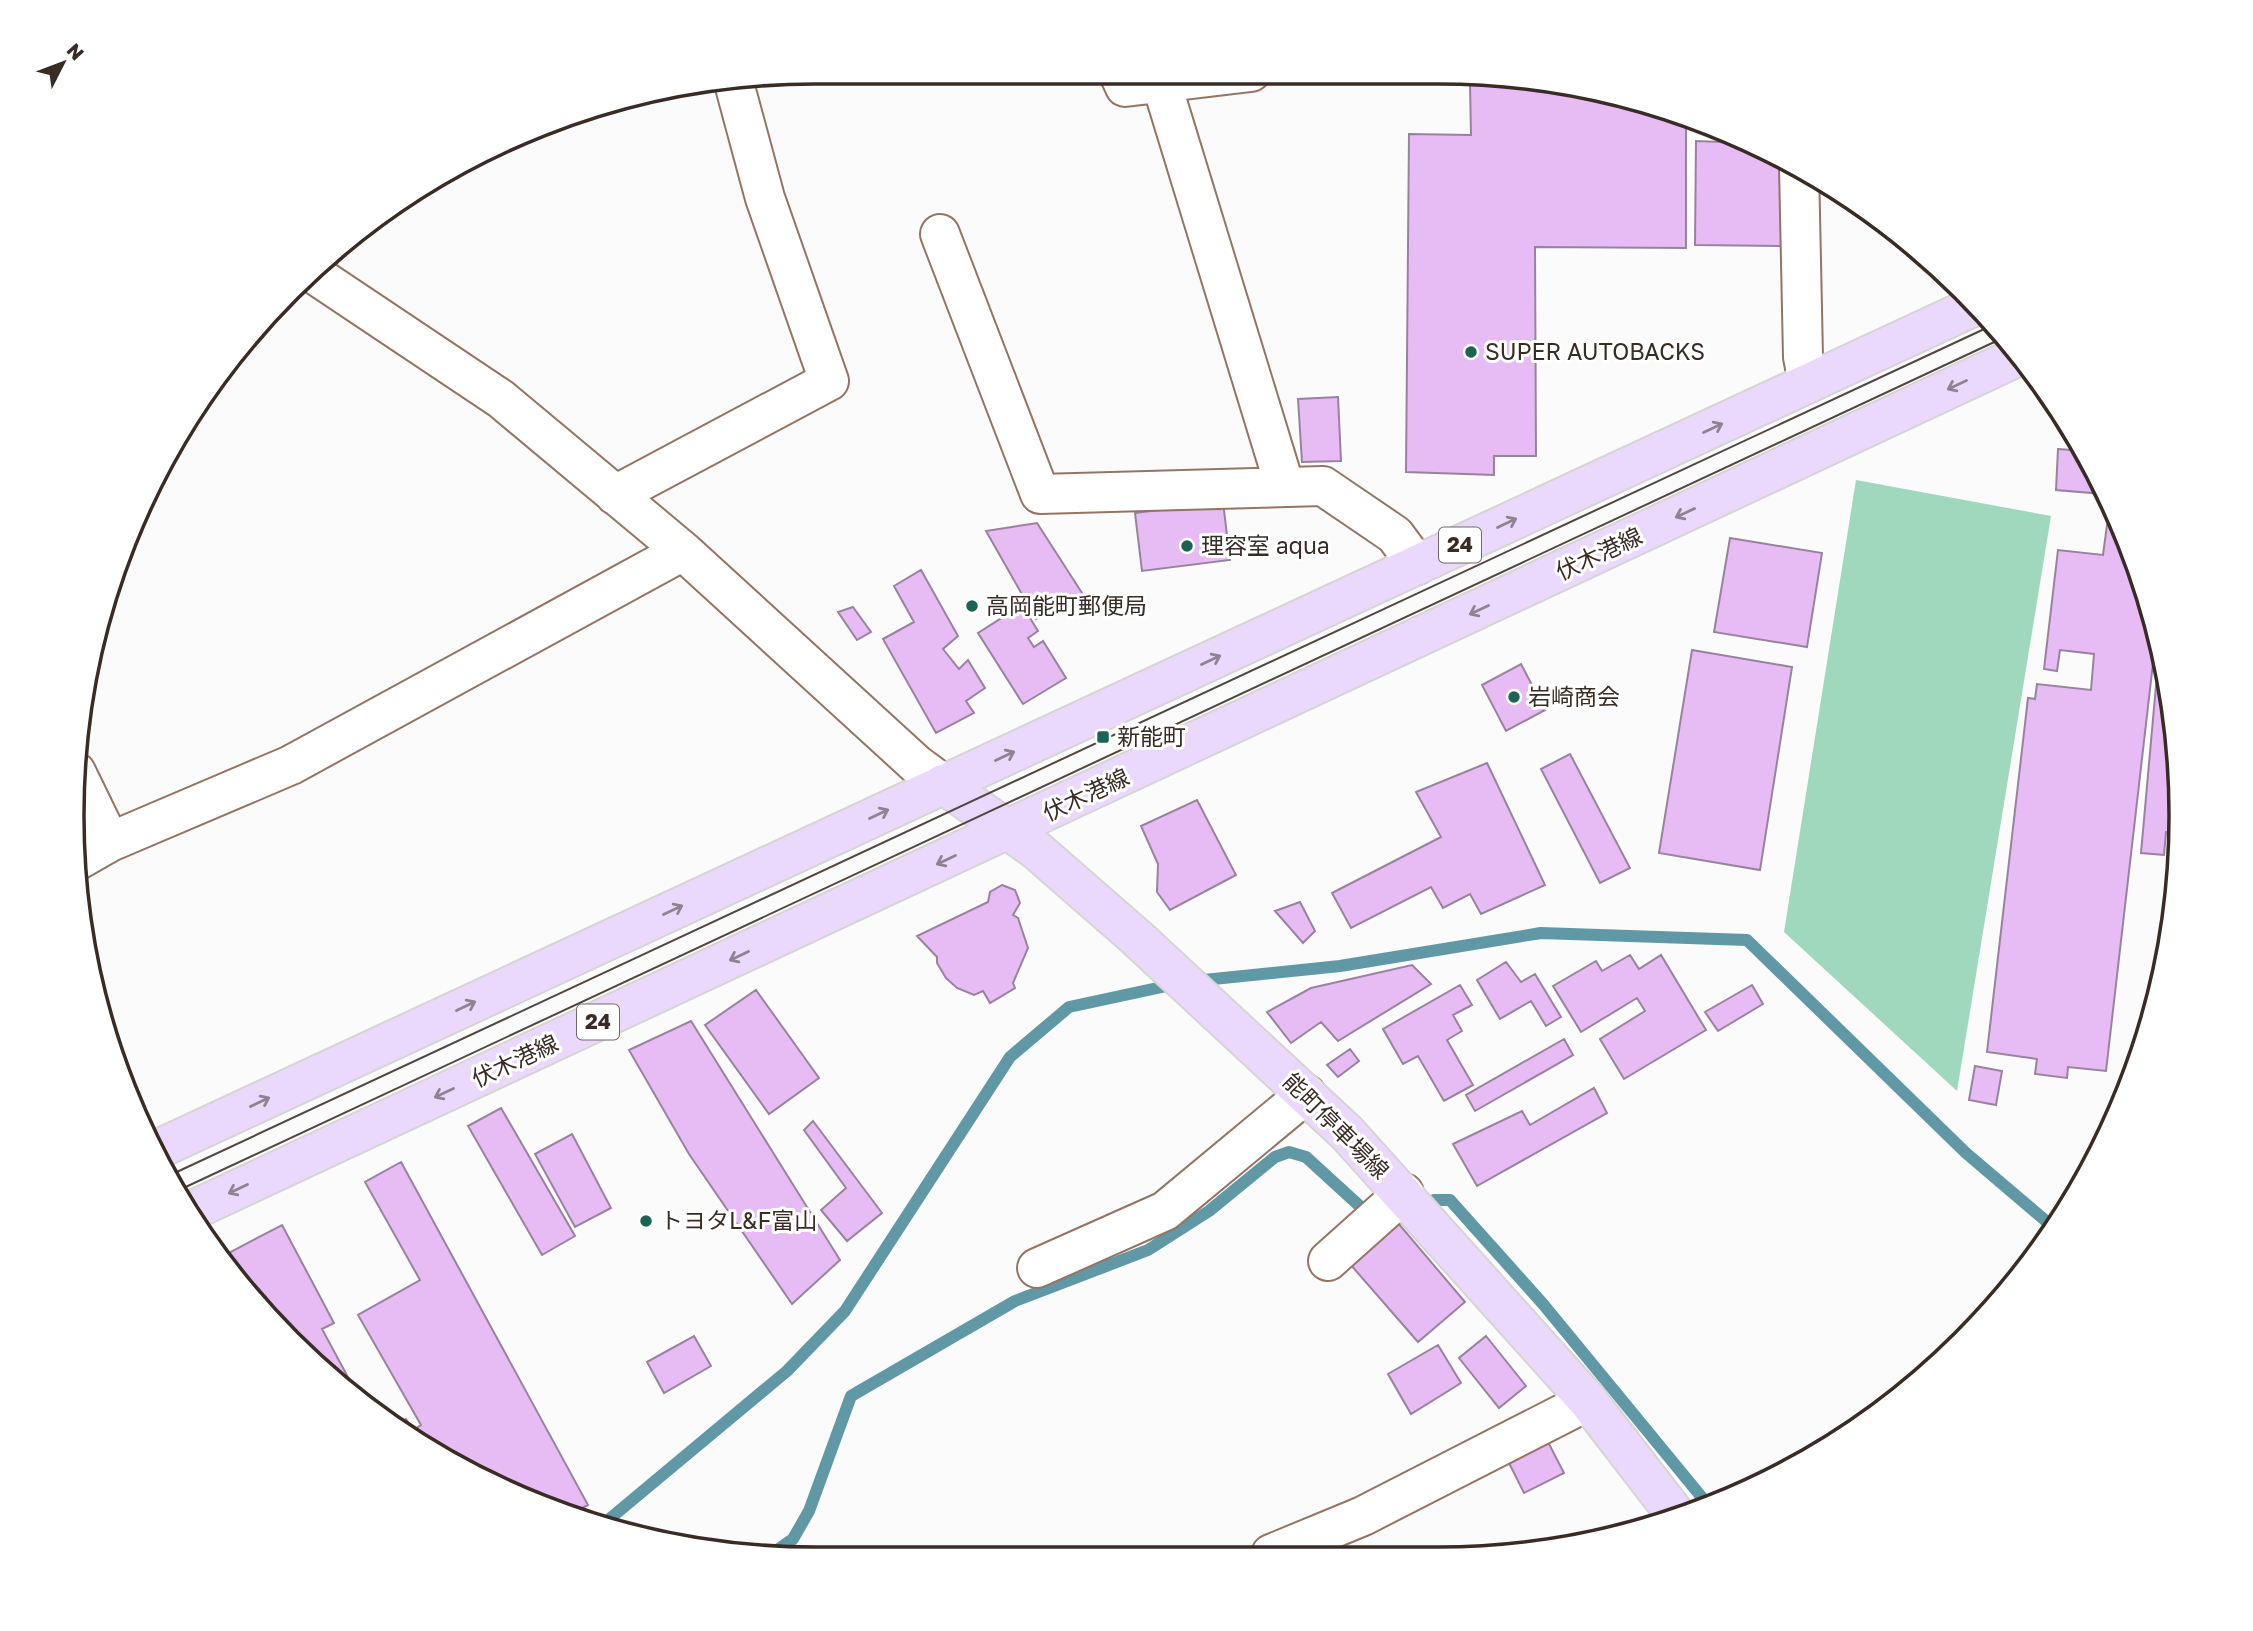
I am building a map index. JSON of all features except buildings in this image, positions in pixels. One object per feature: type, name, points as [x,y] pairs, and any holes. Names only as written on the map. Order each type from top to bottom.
[{"type":"main road","name":"24","points":[[163,1147],[1966,310]]},
{"type":"main road","name":"伏木港線","points":[[198,1208],[2010,360]]},
{"type":"main road","name":"能町停車場線","points":[[943,784],[1035,849],[1306,1094],[1404,1193],[1588,1401],[1671,1509]]},
{"type":"street","points":[[1124,84],[1125,87],[1169,84]]},
{"type":"street","points":[[1162,85],[1285,487]]},
{"type":"street","points":[[615,495],[829,381],[765,198],[736,89]]},
{"type":"street","points":[[1799,180],[1803,357],[1808,383]]},
{"type":"street","points":[[940,234],[1040,494],[1323,486],[1395,535],[1417,565]]},
{"type":"street","points":[[320,278],[501,399],[683,551],[916,764],[943,784]]},
{"type":"street","points":[[86,856],[110,842],[291,765],[683,551]]},
{"type":"street","points":[[85,791],[110,842]]},
{"type":"street","points":[[1037,1268],[1165,1211],[1306,1094]]},
{"type":"street","points":[[1328,1261],[1404,1193]]},
{"type":"street","points":[[1290,1547],[1363,1516],[1588,1401]]},
{"type":"green space","points":[[1856,480],[2051,516],[1957,1091],[1784,932]]},
{"type":"waterway","points":[[1194,981],[1340,966],[1541,933],[1747,940],[1966,1153],[2046,1221]]},
{"type":"waterway","points":[[611,1517],[787,1371],[845,1311],[1010,1057],[1069,1007],[1176,984]]},
{"type":"waterway","points":[[784,1546],[793,1539],[809,1511],[851,1396],[1015,1301],[1148,1250],[1209,1211],[1275,1157],[1289,1152],[1306,1157],[1364,1210],[1373,1212]]},
{"type":"waterway","points":[[1420,1206],[1434,1200],[1450,1200],[1543,1304],[1702,1497]]},
{"type":"tram line","points":[[177,1172],[1984,329]]},
{"type":"tram line","points":[[186,1187],[1994,342]]},
{"type":"place","name":"SUPER AUTOBACKS","points":[[1471,352]]},
{"type":"place","name":"理容室 aqua","points":[[1187,546]]},
{"type":"place","name":"高岡能町郵便局","points":[[972,606]]},
{"type":"place","name":"岩崎商会","points":[[1514,697]]},
{"type":"place","name":"新能町","points":[[1103,737]]},
{"type":"place","name":"トヨタL&F富山","points":[[646,1221]]}]
